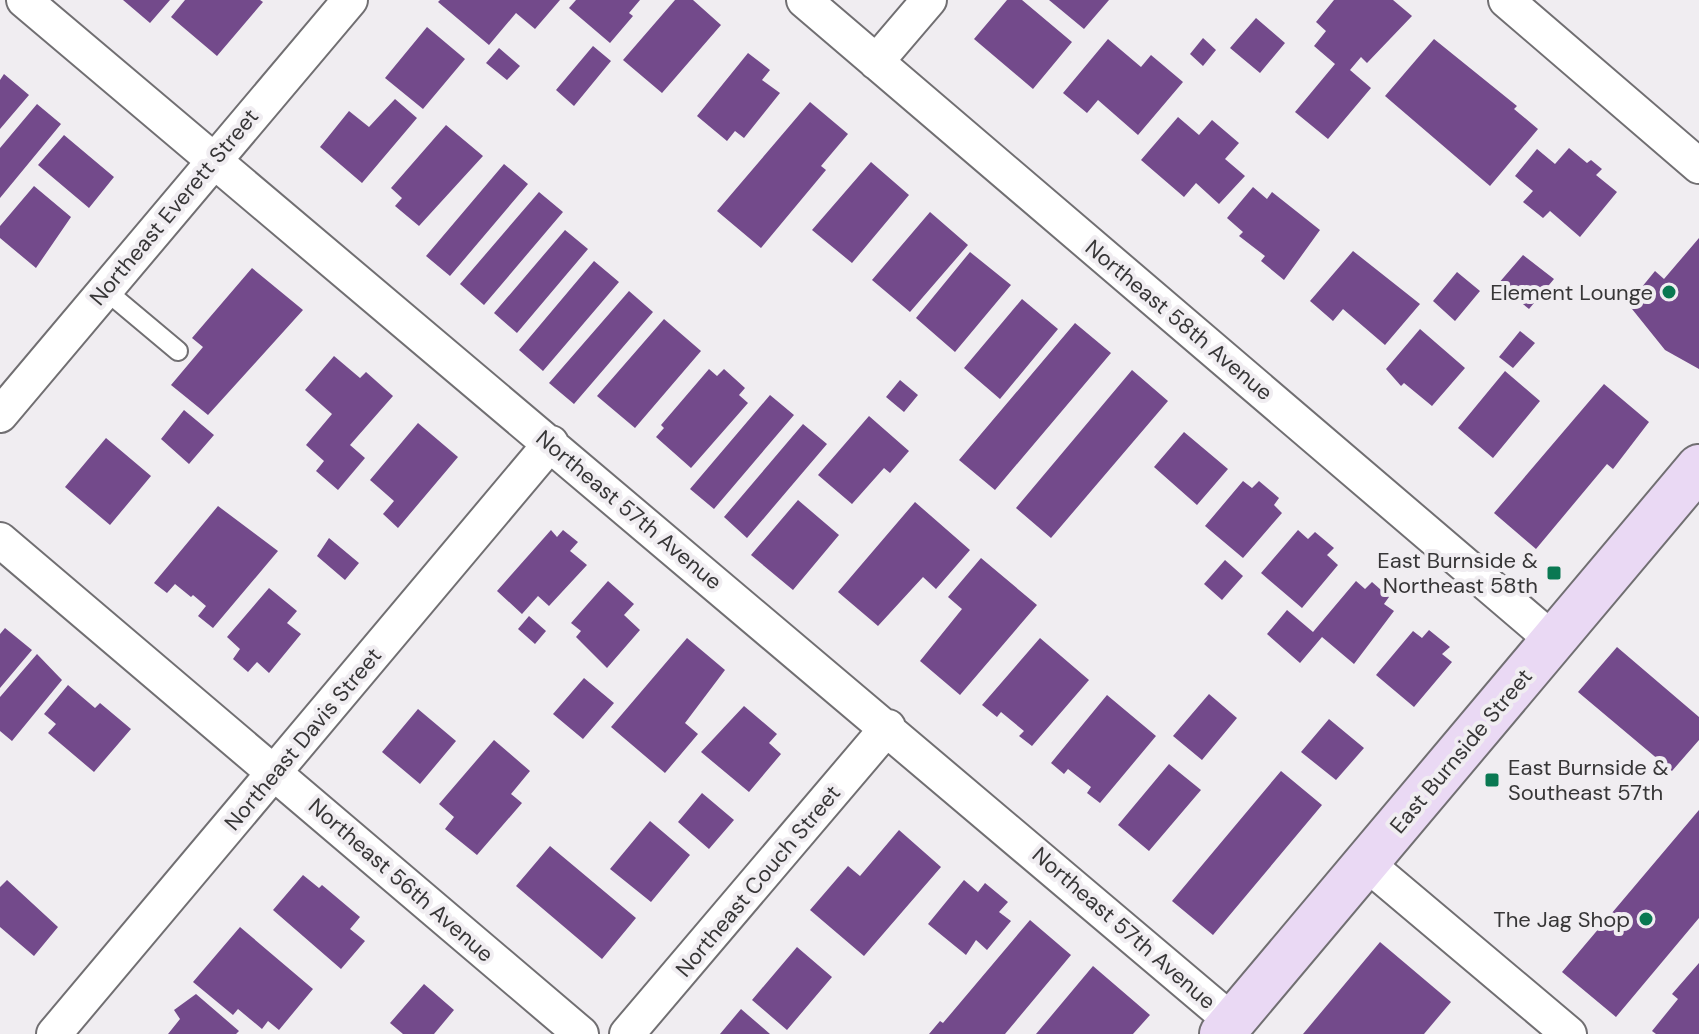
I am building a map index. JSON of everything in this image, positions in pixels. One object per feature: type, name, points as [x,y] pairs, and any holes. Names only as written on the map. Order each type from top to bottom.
[{"type":"main road","name":"East Burnside Street","points":[[1228,1028],[1699,467]]},
{"type":"street","name":"Northeast 57th Avenue","points":[[24,0],[888,727],[1228,1028]]},
{"type":"street","name":"Northeast Everett Street","points":[[0,415],[211,160],[350,0]]},
{"type":"street","name":"Northeast 58th Avenue","points":[[804,0],[1554,641]]},
{"type":"street","points":[[876,62],[929,0]]},
{"type":"street","points":[[1506,0],[1699,166]]},
{"type":"street","name":"Northeast Davis Street","points":[[54,1034],[551,443]]},
{"type":"street","name":"Northeast 56th Avenue","points":[[0,540],[581,1034]]},
{"type":"street","name":"Northeast Couch Street","points":[[627,1034],[888,727]]},
{"type":"street","points":[[1366,863],[1569,1034]]},
{"type":"lane","points":[[104,289],[178,351]]},
{"type":"building","points":[[123,0],[170,0],[150,23]]},
{"type":"building","points":[[185,0],[263,2],[217,56],[171,17]]},
{"type":"building","points":[[560,0],[535,29],[516,13],[489,45],[438,2]]},
{"type":"building","points":[[576,0],[640,0],[629,13],[633,16],[610,43],[569,8]]},
{"type":"building","points":[[675,0],[693,0],[721,25],[662,93],[623,60]]},
{"type":"building","points":[[1007,0],[1022,0],[1072,42],[1033,89],[974,39]]},
{"type":"building","points":[[1049,0],[1109,0],[1084,29]]},
{"type":"building","points":[[1334,0],[1393,0],[1412,16],[1367,63],[1361,57],[1350,70],[1371,88],[1328,139],[1295,112],[1335,64],[1314,46],[1326,31],[1316,22]]},
{"type":"building","points":[[1256,18],[1285,43],[1260,73],[1230,48]]},
{"type":"building","points":[[427,27],[465,59],[423,109],[385,78]]},
{"type":"building","points":[[1203,38],[1216,50],[1203,66],[1190,54]]},
{"type":"building","points":[[1108,39],[1141,67],[1151,55],[1183,82],[1138,135],[1098,100],[1087,113],[1063,93]]},
{"type":"building","points":[[1434,39],[1517,106],[1514,109],[1538,129],[1490,186],[1385,96]]},
{"type":"building","points":[[593,46],[611,61],[574,106],[556,90]]},
{"type":"building","points":[[499,48],[520,66],[507,80],[486,63]]},
{"type":"building","points":[[748,53],[770,70],[762,80],[780,93],[744,138],[735,131],[727,141],[697,116]]},
{"type":"building","points":[[4,74],[29,95],[0,129],[0,80]]},
{"type":"building","points":[[395,99],[417,118],[362,183],[320,147],[349,111],[369,127]]},
{"type":"building","points":[[810,102],[848,134],[821,166],[826,170],[761,248],[717,211]]},
{"type":"building","points":[[37,104],[61,124],[0,198],[0,148]]},
{"type":"building","points":[[1178,117],[1199,135],[1212,120],[1239,143],[1225,159],[1245,176],[1219,204],[1196,183],[1184,197],[1141,160]]},
{"type":"building","points":[[446,125],[483,156],[419,226],[395,206],[402,198],[391,188]]},
{"type":"building","points":[[64,135],[114,177],[89,208],[38,165]]},
{"type":"building","points":[[1569,148],[1587,163],[1591,160],[1602,169],[1596,175],[1617,192],[1580,237],[1550,211],[1543,218],[1523,202],[1533,191],[1515,176],[1537,149],[1555,164]]},
{"type":"building","points":[[871,162],[909,195],[852,263],[812,230]]},
{"type":"building","points":[[504,164],[528,184],[450,276],[426,256]]},
{"type":"building","points":[[34,186],[71,217],[36,268],[0,238],[0,226]]},
{"type":"building","points":[[1253,187],[1267,199],[1272,192],[1320,230],[1284,280],[1261,261],[1265,256],[1239,236],[1243,232],[1227,218]]},
{"type":"building","points":[[539,192],[563,212],[484,305],[460,284]]},
{"type":"building","points":[[930,212],[968,245],[910,312],[872,280]]},
{"type":"building","points":[[565,230],[588,249],[517,333],[494,313]]},
{"type":"building","name":"Element Lounge","points":[[1699,238],[1699,369],[1665,350],[1628,304],[1655,271],[1664,279]]},
{"type":"building","points":[[1353,251],[1420,304],[1385,345],[1343,309],[1333,321],[1310,301]]},
{"type":"building","points":[[970,252],[1011,285],[955,352],[916,318]]},
{"type":"building","points":[[1523,255],[1554,279],[1529,309],[1498,284]]},
{"type":"building","points":[[594,261],[619,282],[543,371],[519,350]]},
{"type":"building","points":[[252,268],[303,310],[208,415],[171,385],[203,347],[192,338]]},
{"type":"building","points":[[1457,272],[1480,291],[1455,321],[1433,301]]},
{"type":"building","points":[[629,291],[653,312],[574,404],[549,383]]},
{"type":"building","points":[[1022,299],[1058,329],[1000,399],[964,368]]},
{"type":"building","points":[[664,319],[701,351],[635,428],[597,396]]},
{"type":"building","points":[[1075,323],[1111,353],[995,490],[959,460]]},
{"type":"building","points":[[1420,329],[1465,368],[1432,406],[1404,383],[1401,386],[1386,369]]},
{"type":"building","points":[[1520,331],[1535,343],[1513,368],[1499,357]]},
{"type":"building","points":[[334,356],[360,378],[366,372],[393,396],[350,445],[365,458],[338,490],[316,471],[324,461],[306,445],[332,414],[305,390]]},
{"type":"building","points":[[709,369],[717,376],[724,369],[745,388],[739,395],[748,403],[691,468],[656,437],[664,428],[661,425]]},
{"type":"building","points":[[1132,370],[1168,401],[1051,538],[1016,508]]},
{"type":"building","points":[[1505,371],[1540,401],[1493,458],[1458,428]]},
{"type":"building","points":[[900,380],[918,395],[904,412],[886,397]]},
{"type":"building","points":[[1604,384],[1649,422],[1613,469],[1607,464],[1536,549],[1494,513]]},
{"type":"building","points":[[770,395],[794,415],[714,509],[690,489]]},
{"type":"building","points":[[184,410],[214,435],[189,464],[161,439]]},
{"type":"building","points":[[869,416],[909,451],[890,473],[884,468],[852,504],[818,475]]},
{"type":"building","points":[[418,423],[458,457],[398,528],[383,514],[394,501],[370,480]]},
{"type":"building","points":[[803,424],[827,444],[747,538],[724,517]]},
{"type":"building","points":[[1184,432],[1228,469],[1197,505],[1154,467]]},
{"type":"building","points":[[106,438],[151,476],[110,525],[65,487]]},
{"type":"building","points":[[1243,481],[1252,488],[1259,481],[1279,498],[1274,505],[1282,513],[1243,558],[1205,526]]},
{"type":"building","points":[[798,500],[839,535],[793,590],[751,555]]},
{"type":"building","points":[[915,502],[970,550],[936,589],[923,577],[878,626],[838,592]]},
{"type":"building","points":[[218,506],[278,551],[213,628],[198,616],[206,606],[193,595],[191,597],[175,584],[167,593],[154,583]]},
{"type":"building","points":[[551,530],[557,537],[563,530],[578,542],[570,551],[587,565],[549,606],[538,596],[522,614],[497,591]]},
{"type":"building","points":[[1298,530],[1308,539],[1315,532],[1334,548],[1327,555],[1338,565],[1302,608],[1261,573]]},
{"type":"building","points":[[329,538],[359,563],[345,580],[317,556]]},
{"type":"building","points":[[981,558],[1037,605],[960,695],[920,661],[962,609],[948,597]]},
{"type":"building","points":[[1225,560],[1243,576],[1222,600],[1204,584]]},
{"type":"building","points":[[608,581],[634,604],[624,615],[640,630],[607,668],[576,637],[581,631],[571,623]]},
{"type":"building","points":[[1356,581],[1365,589],[1372,582],[1389,597],[1384,604],[1394,611],[1354,664],[1322,637],[1300,663],[1267,634],[1287,610],[1313,632]]},
{"type":"building","points":[[269,588],[297,611],[287,623],[301,634],[269,673],[257,662],[248,672],[233,659],[240,649],[227,637]]},
{"type":"building","points":[[529,616],[546,631],[535,644],[518,629]]},
{"type":"building","points":[[5,628],[32,650],[0,688],[0,634]]},
{"type":"building","points":[[1429,630],[1450,647],[1442,654],[1452,662],[1414,707],[1376,675],[1413,631],[1422,638]]},
{"type":"building","points":[[687,638],[725,670],[685,723],[698,734],[665,773],[611,727]]},
{"type":"building","points":[[1040,638],[1089,680],[1032,746],[1019,736],[1024,731],[1001,712],[997,717],[982,705]]},
{"type":"building","points":[[1617,647],[1699,717],[1699,740],[1672,771],[1578,692]]},
{"type":"building","points":[[37,654],[62,680],[12,741],[0,731],[0,697]]},
{"type":"building","points":[[584,678],[614,703],[583,739],[553,714]]},
{"type":"building","points":[[68,685],[95,708],[100,703],[131,729],[94,772],[48,733],[56,724],[44,714]]},
{"type":"building","points":[[1209,694],[1237,718],[1202,760],[1173,736]]},
{"type":"building","points":[[1107,695],[1156,736],[1100,803],[1087,793],[1091,787],[1068,769],[1064,774],[1051,763]]},
{"type":"building","points":[[744,706],[777,734],[769,743],[781,754],[749,792],[701,752]]},
{"type":"building","points":[[418,709],[456,741],[420,784],[382,752]]},
{"type":"building","points":[[1329,719],[1364,748],[1336,780],[1301,752]]},
{"type":"building","points":[[494,740],[530,771],[511,794],[522,803],[477,855],[445,829],[454,817],[439,804]]},
{"type":"building","points":[[1169,764],[1201,790],[1149,851],[1118,825]]},
{"type":"building","points":[[1281,771],[1322,805],[1213,935],[1172,901]]},
{"type":"building","points":[[702,793],[734,820],[709,849],[678,822]]},
{"type":"building","points":[[1699,810],[1699,918],[1616,1017],[1562,972]]},
{"type":"building","points":[[650,821],[690,855],[651,902],[610,869]]},
{"type":"building","points":[[899,830],[941,867],[864,956],[810,910],[848,866],[860,876]]},
{"type":"building","points":[[550,846],[636,918],[602,959],[516,886]]},
{"type":"building","points":[[303,875],[319,888],[322,885],[360,917],[350,929],[365,941],[341,969],[273,910]]},
{"type":"building","points":[[7,880],[58,927],[34,956],[0,927],[0,887]]},
{"type":"building","points":[[964,880],[978,892],[985,883],[1008,902],[999,912],[1011,921],[987,950],[976,940],[966,955],[928,924]]},
{"type":"building","points":[[1030,920],[1071,955],[1005,1034],[929,1034],[940,1021],[943,1023]]},
{"type":"building","points":[[240,927],[313,989],[279,1030],[268,1021],[262,1029],[238,1009],[233,1015],[193,982]]},
{"type":"building","points":[[1380,942],[1451,1002],[1424,1034],[1303,1034]]},
{"type":"building","points":[[797,947],[832,977],[787,1030],[752,1000]]},
{"type":"building","points":[[1699,963],[1699,1034],[1656,1034],[1652,1031],[1678,999],[1672,994]]},
{"type":"building","points":[[1093,966],[1150,1015],[1133,1034],[1036,1034]]},
{"type":"building","points":[[424,984],[454,1010],[434,1034],[403,1034],[390,1023]]},
{"type":"building","points":[[196,994],[239,1031],[236,1034],[168,1034],[180,1019],[174,1010]]},
{"type":"building","points":[[741,1009],[770,1034],[720,1034]]},
{"type":"place","name":"Element Lounge","points":[[1669,292]]},
{"type":"place","name":"East Burnside & Northeast 58th","points":[[1554,573]]},
{"type":"place","name":"East Burnside & Southeast 57th","points":[[1492,780]]},
{"type":"place","name":"The Jag Shop","points":[[1646,919]]}]
